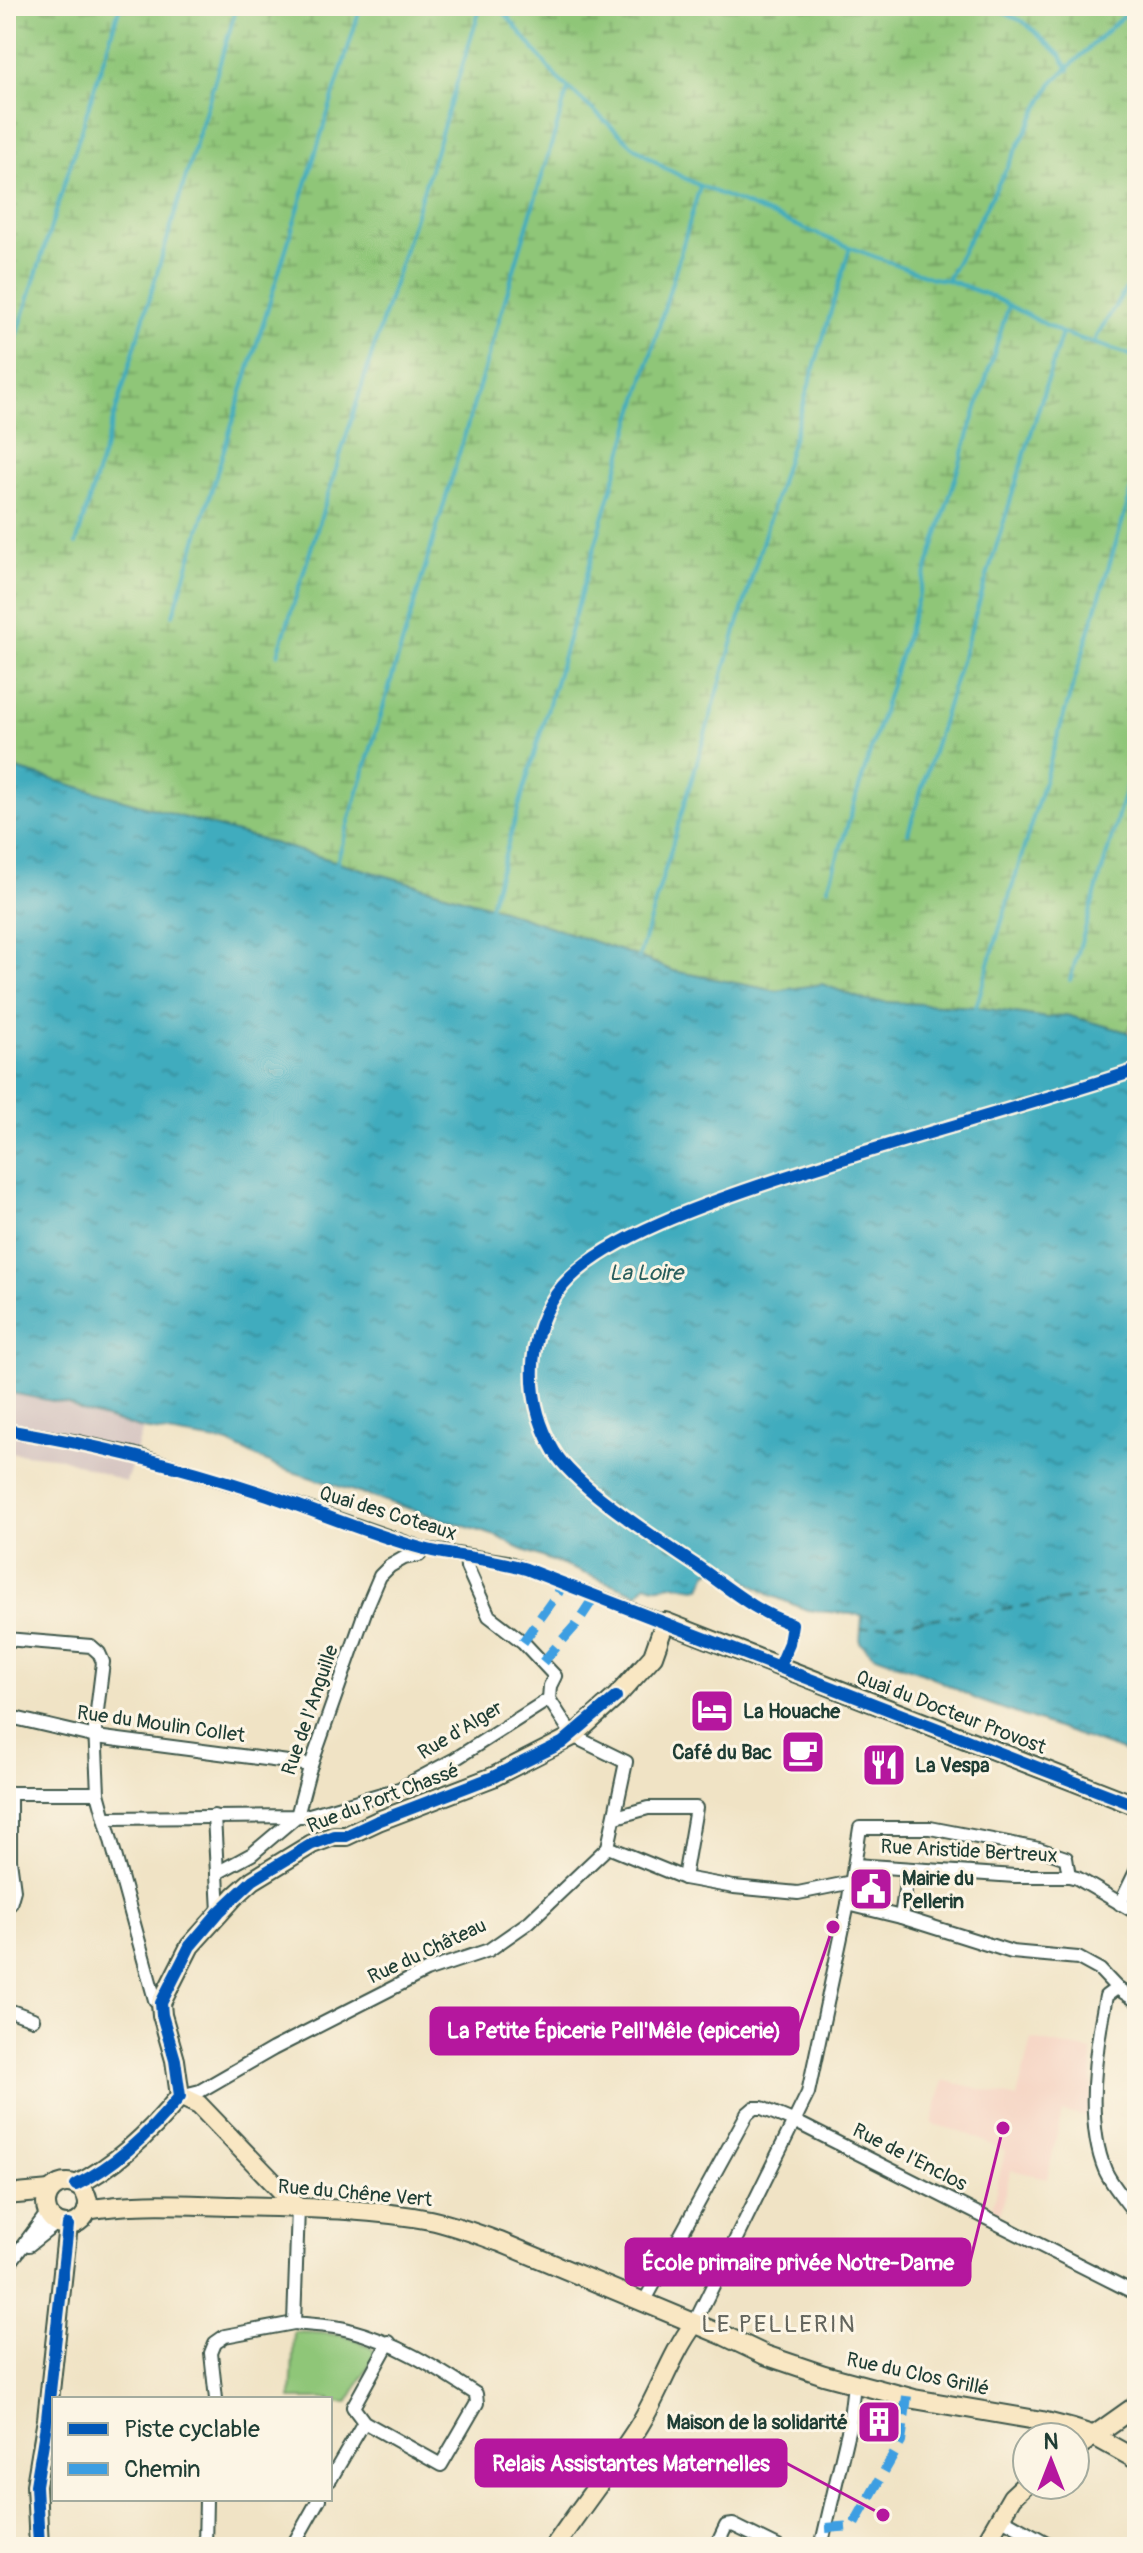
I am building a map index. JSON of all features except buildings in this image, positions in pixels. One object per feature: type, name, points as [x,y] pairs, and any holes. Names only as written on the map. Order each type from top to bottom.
[{"type":"street","name":"Quai des Coteaux","points":[[6,1430],[79,1442],[208,1476],[425,1549],[507,1562],[751,1656]]},
{"type":"street","name":"Rue de l'Anguille","points":[[297,1816],[311,1765],[380,1576],[390,1566],[404,1558],[419,1555],[425,1549]]},
{"type":"street","points":[[466,1557],[467,1567],[489,1616],[555,1676],[549,1693],[573,1736],[626,1762],[608,1847],[684,1878],[734,1887],[798,1893],[852,1882]]},
{"type":"street","name":"Rue du Port Chassé","points":[[161,2003],[190,1946],[219,1912],[253,1880],[312,1844],[334,1836],[346,1836],[493,1777],[573,1736],[616,1697],[653,1656],[665,1622]]},
{"type":"street","points":[[6,1639],[91,1646],[103,1662],[96,1737],[98,1793],[155,2000],[161,2003],[180,2096],[199,2105],[298,2208],[294,2323]]},
{"type":"street","name":"Quai du Docteur Provost","points":[[751,1656],[1137,1806]]},
{"type":"street","name":"Rue d'Alger","points":[[106,1818],[306,1816],[399,1789],[455,1759],[549,1693]]},
{"type":"street","name":"Rue du Moulin Collet","points":[[6,1716],[96,1737],[311,1765]]},
{"type":"street","points":[[10,1904],[14,1890],[8,1793],[98,1793]]},
{"type":"street","points":[[616,1817],[648,1808],[696,1808],[684,1878]]},
{"type":"street","points":[[214,1816],[219,1912]]},
{"type":"street","points":[[217,1873],[252,1854],[297,1816]]},
{"type":"street","points":[[855,1865],[860,1828],[930,1828],[1039,1849],[1066,1858],[1069,1876]]},
{"type":"street","name":"Rue du Château","points":[[54,2212],[80,2221],[84,2197],[158,2123],[180,2096],[200,2091],[273,2049],[426,1971],[489,1950],[529,1922],[608,1847]]},
{"type":"street","name":"Rue Aristide Bertreux","points":[[694,2324],[808,2093],[855,1865],[1015,1876],[1069,1876],[1137,1913]]},
{"type":"street","points":[[901,1917],[908,1869]]},
{"type":"street","points":[[1120,1904],[1137,1869]]},
{"type":"street","points":[[848,1904],[901,1917],[1012,1952],[1078,1958],[1100,1970],[1117,1988],[1137,2001]]},
{"type":"street","points":[[1117,1988],[1106,1996],[1101,2019],[1096,2072],[1096,2130],[1105,2170],[1137,2216]]},
{"type":"street","points":[[6,2012],[33,2019]]},
{"type":"street","name":"Rue de l'Enclos","points":[[644,2302],[747,2114],[754,2108],[762,2108],[794,2121],[1137,2294]]},
{"type":"street","points":[[39,2547],[36,2485],[47,2419],[54,2212],[59,2184],[84,2197]]},
{"type":"street","points":[[6,2195],[54,2212]]},
{"type":"street","name":"Rue du Chêne Vert","points":[[84,2197],[137,2204],[298,2208],[399,2216],[462,2228],[694,2324]]},
{"type":"street","points":[[6,2268],[54,2212]]},
{"type":"street","points":[[216,2397],[211,2353],[215,2343],[225,2336],[294,2323],[347,2329],[389,2342],[476,2394],[477,2403],[441,2465],[364,2422],[353,2407],[389,2342]]},
{"type":"street","points":[[554,2547],[638,2428],[680,2343],[694,2324]]},
{"type":"street","name":"Rue du Clos Grillé","points":[[694,2324],[765,2355],[854,2384],[925,2402],[1042,2421],[1092,2435],[1137,2460]]},
{"type":"street","points":[[821,2547],[849,2427],[854,2384]]},
{"type":"street","points":[[1092,2435],[1137,2405]]},
{"type":"street","points":[[332,2477],[364,2422]]},
{"type":"street","points":[[983,2547],[1011,2499]]},
{"type":"street","points":[[205,2547],[206,2501]]},
{"type":"street","points":[[292,2547],[318,2501]]},
{"type":"street","points":[[1000,2517],[1054,2547]]},
{"type":"street","points":[[716,2547],[726,2526],[733,2525],[778,2547]]},
{"type":"shaded area","points":[[6,1392],[68,1404],[84,1412],[143,1429],[126,1482],[62,1458],[6,1452]]},
{"type":"shaded area","points":[[1031,2039],[1092,2051],[1092,2118],[1062,2112],[1047,2178],[1011,2170],[999,2215],[991,2212],[1005,2151],[963,2132],[932,2124],[943,2080],[1017,2098]]},
{"type":"green space","points":[[6,6],[1137,6],[1137,1015],[1127,1032],[1066,1015],[1047,1018],[976,1007],[867,1001],[822,984],[777,991],[673,971],[490,906],[6,766]]},
{"type":"green space","points":[[294,2332],[349,2337],[377,2353],[347,2403],[332,2402],[332,2397],[291,2397]]},
{"type":"water","name":"La Loire","points":[[6,766],[490,906],[673,971],[777,991],[822,984],[867,1001],[976,1007],[1047,1018],[1066,1015],[1127,1032],[1137,1039],[1137,1756],[978,1700],[926,1674],[873,1655],[860,1642],[862,1615],[807,1610],[768,1594],[722,1566],[708,1572],[701,1587],[646,1584],[638,1594],[516,1547],[499,1537],[277,1467],[229,1443],[143,1429],[84,1412],[68,1404],[6,1392]]},
{"type":"waterway","points":[[6,371],[120,6]]},
{"type":"waterway","points":[[76,544],[237,6]]},
{"type":"waterway","points":[[173,615],[361,6]]},
{"type":"waterway","points":[[278,654],[481,6]]},
{"type":"waterway","points":[[499,6],[557,78],[633,146],[663,167],[698,185],[849,247],[991,296],[1062,333],[1137,357]]},
{"type":"waterway","points":[[989,6],[1024,22],[1060,55],[1069,69]]},
{"type":"waterway","points":[[947,280],[1052,83],[1122,17],[1137,11]]},
{"type":"waterway","points":[[337,862],[568,89]]},
{"type":"waterway","points":[[490,906],[700,186]]},
{"type":"waterway","points":[[639,957],[850,247]]},
{"type":"waterway","points":[[1093,343],[1137,270]]},
{"type":"waterway","points":[[828,888],[1008,308]]},
{"type":"waterway","points":[[908,833],[1062,333]]},
{"type":"waterway","points":[[976,1007],[1137,473]]},
{"type":"waterway","points":[[1070,980],[1137,751]]},
{"type":"ferry route","points":[[673,1550],[579,1480],[556,1455],[544,1434],[533,1387],[537,1339],[545,1316],[572,1277],[590,1262],[636,1235],[714,1202],[808,1170],[1137,1070]]},
{"type":"ferry route","points":[[860,1629],[1137,1590]]},
{"type":"marked path","points":[[523,1642],[563,1583]]},
{"type":"marked path","points":[[543,1662],[575,1626],[595,1596]]},
{"type":"marked path","points":[[826,2528],[853,2526],[901,2442],[907,2396]]},
{"type":"cycle path","points":[[779,1666],[789,1643],[792,1624],[753,1606],[618,1512],[580,1480],[554,1451],[537,1407],[533,1361],[544,1316],[556,1295],[571,1277],[611,1248],[687,1212],[808,1170],[1137,1070]]},
{"type":"cycle path","points":[[6,1430],[167,1464],[424,1549],[526,1569],[1137,1806]]},
{"type":"cycle path","points":[[76,2185],[133,2146],[180,2096],[161,2003],[190,1946],[219,1912],[253,1880],[312,1844],[334,1836],[346,1836],[493,1777],[562,1743],[616,1697]]},
{"type":"cycle path","points":[[39,2547],[36,2485],[47,2419],[68,2225]]},
{"type":"place","name":"La Houache","points":[[712,1711]]},
{"type":"place","name":"Café du Bac","points":[[803,1752]]},
{"type":"place","name":"La Vespa","points":[[884,1765]]},
{"type":"place","name":"Mairie du Pellerin","points":[[871,1889]]},
{"type":"place","name":"La Petite Épicerie Pell'Mêle (epicerie)","points":[[833,1927]]},
{"type":"place","name":"École primaire privée Notre-Dame","points":[[1003,2128]]},
{"type":"place","name":"Maison de la solidarité","points":[[879,2422]]},
{"type":"place","name":"Relais Assistantes Maternelles","points":[[883,2515]]},
{"type":"district","name":"LE PELLERIN","points":[[779,2324]]}]
